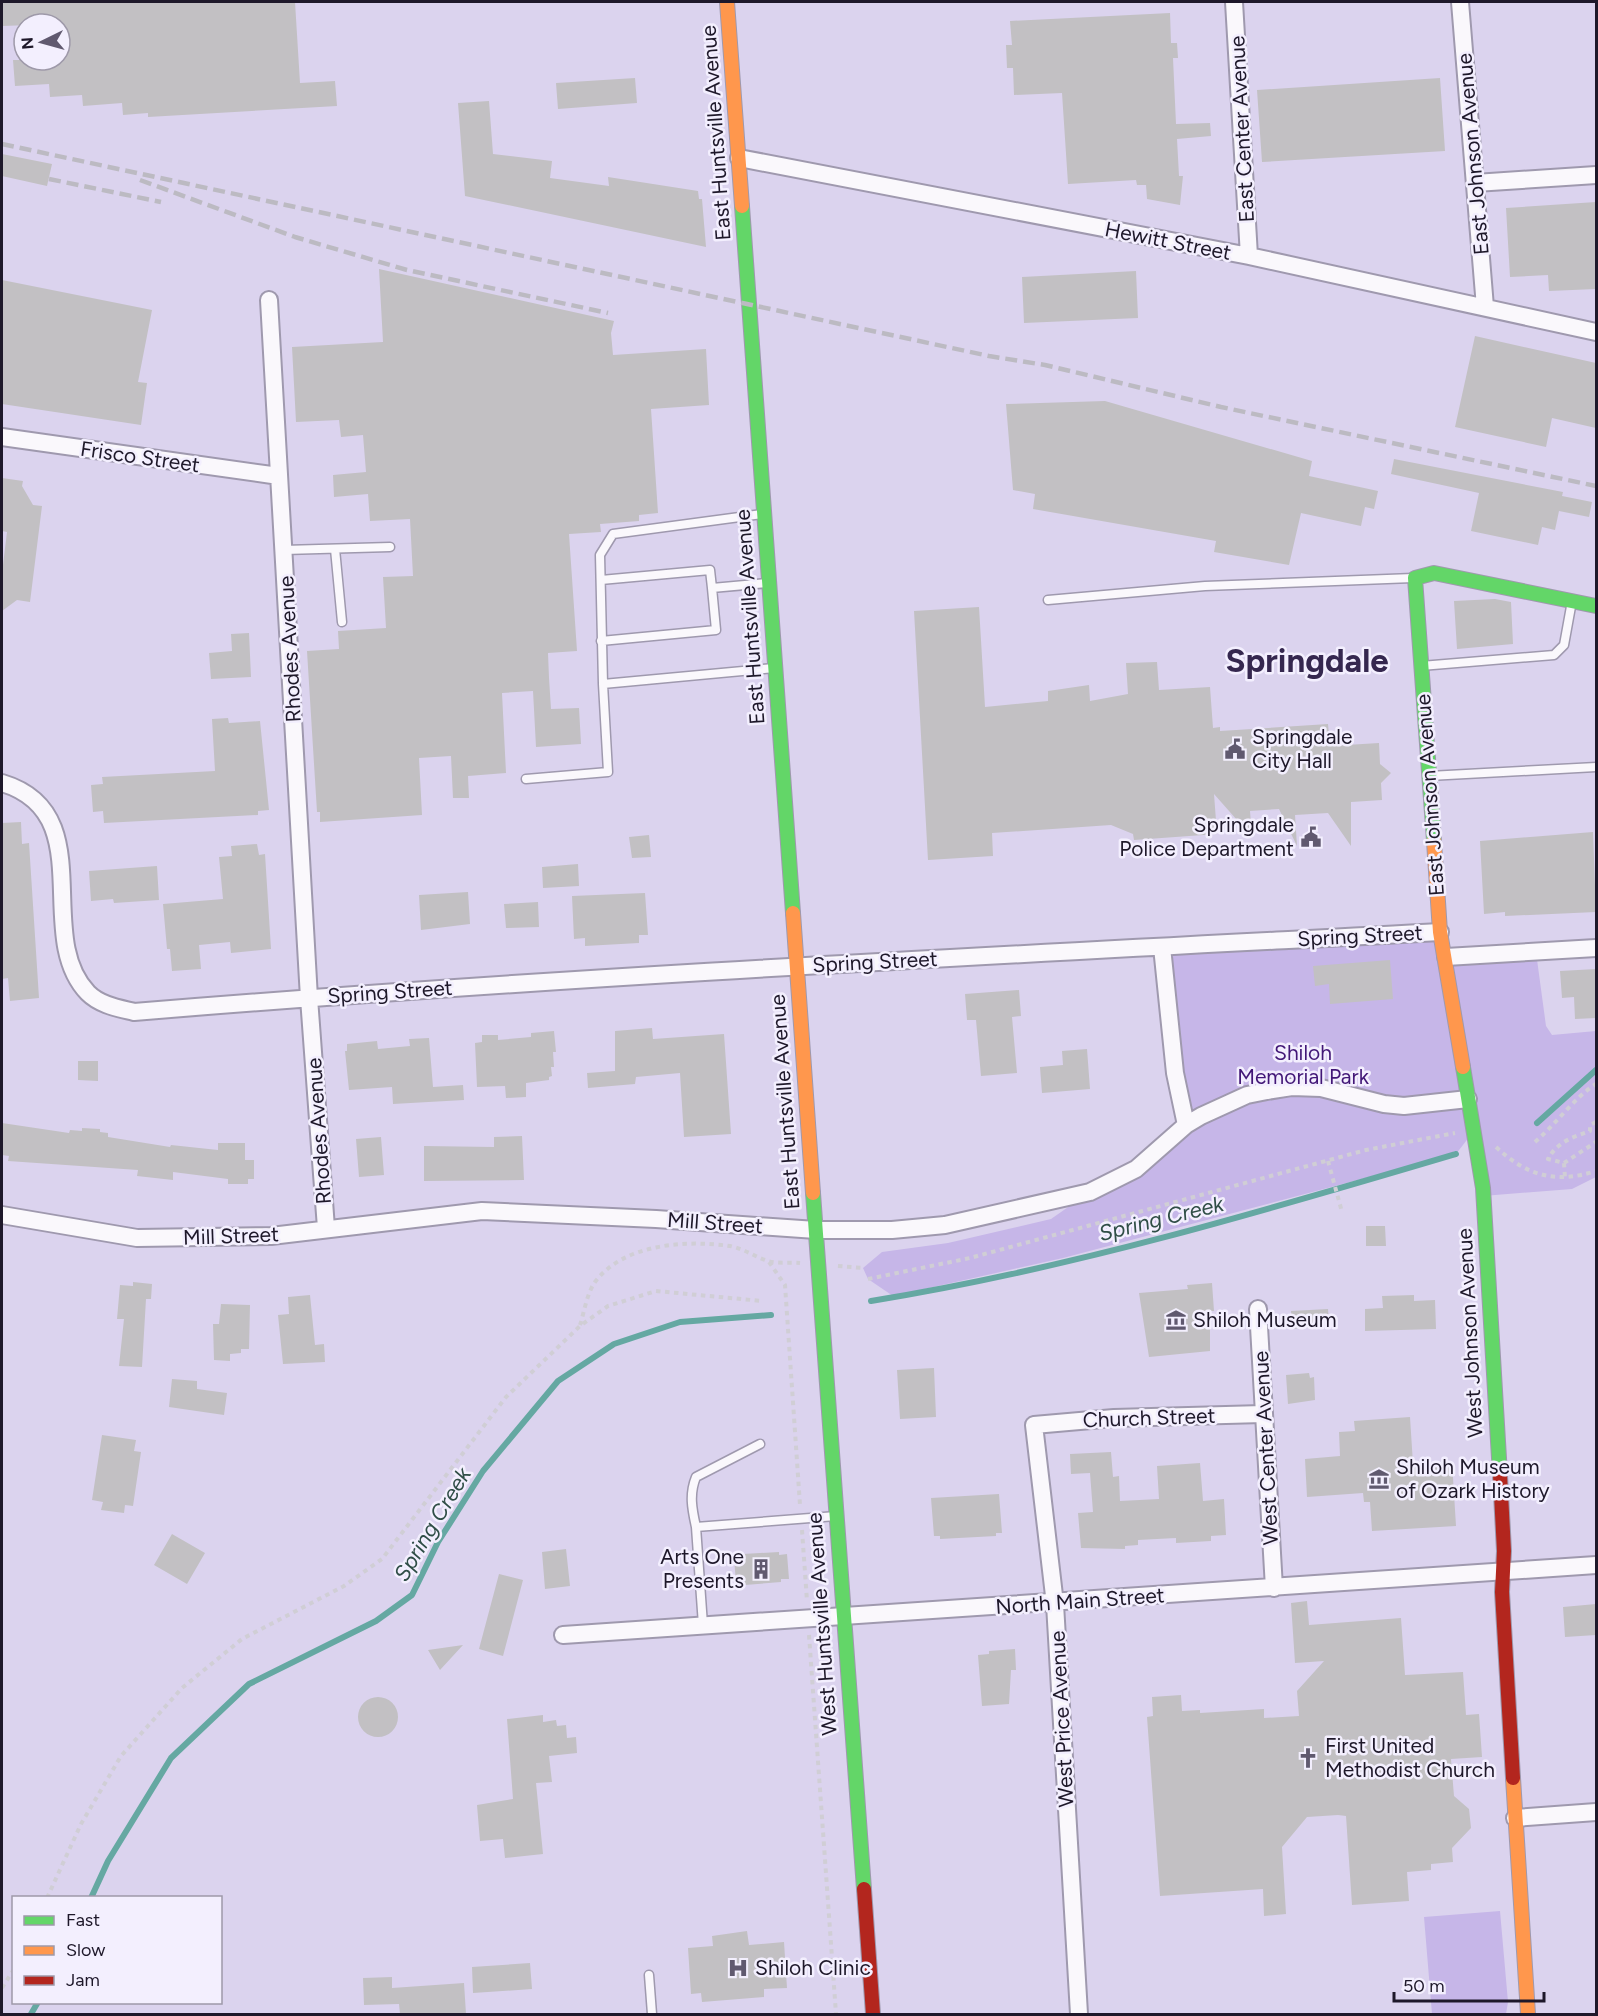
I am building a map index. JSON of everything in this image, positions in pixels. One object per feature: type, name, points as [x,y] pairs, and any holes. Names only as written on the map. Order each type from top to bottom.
[{"type":"main road","name":"East Huntsville Avenue","points":[[728,2],[816,1230]]},
{"type":"main road","points":[[1414,578],[1434,573],[1596,606]]},
{"type":"main road","name":"East Johnson Avenue","points":[[1414,578],[1440,932],[1483,1188]]},
{"type":"main road","name":"West Johnson Avenue","points":[[1483,1188],[1504,1551],[1502,1592],[1528,2014]]},
{"type":"main road","name":"West Huntsville Avenue","points":[[816,1230],[842,1616],[873,2014]]},
{"type":"street","name":"East Center Avenue","points":[[1234,2],[1249,256]]},
{"type":"street","name":"East Johnson Avenue","points":[[1460,2],[1485,307]]},
{"type":"street","name":"Hewitt Street","points":[[739,158],[1249,256],[1596,332]]},
{"type":"street","points":[[1475,183],[1596,175]]},
{"type":"street","name":"Rhodes Avenue","points":[[269,300],[309,998],[326,1228]]},
{"type":"street","name":"Frisco Street","points":[[2,437],[279,476]]},
{"type":"street","points":[[2,783],[17,788],[36,802],[49,820],[59,843],[66,950],[75,974],[89,994],[109,1006],[134,1012],[309,998]]},
{"type":"street","name":"Spring Street","points":[[309,998],[796,966],[1440,932]]},
{"type":"street","points":[[1162,947],[1175,1073],[1186,1125]]},
{"type":"street","name":"Spring Street","points":[[1446,957],[1596,948]]},
{"type":"street","name":"Mill Street","points":[[2,1215],[137,1238],[259,1237],[482,1211],[656,1219],[816,1230],[892,1230],[945,1225],[1090,1192],[1136,1169],[1186,1125],[1219,1106],[1247,1095],[1292,1087],[1321,1088],[1384,1104],[1404,1106],[1468,1099]]},
{"type":"street","name":"West Center Avenue","points":[[1258,1309],[1274,1588]]},
{"type":"street","name":"Church Street","points":[[1034,1425],[1114,1418],[1263,1414]]},
{"type":"street","name":"West Price Avenue","points":[[1034,1425],[1055,1604],[1079,2014]]},
{"type":"street","name":"North Main Street","points":[[563,1635],[1055,1604],[1596,1565]]},
{"type":"street","points":[[1515,1818],[1596,1812]]},
{"type":"lane","points":[[526,779],[608,772],[600,555],[613,534],[763,514]]},
{"type":"lane","points":[[284,550],[390,547]]},
{"type":"lane","points":[[335,549],[342,622]]},
{"type":"lane","points":[[601,580],[710,570],[716,630],[602,641]]},
{"type":"lane","points":[[1048,600],[1205,586],[1414,578]]},
{"type":"lane","points":[[712,588],[768,582]]},
{"type":"lane","points":[[1421,666],[1554,654],[1564,645],[1572,601]]},
{"type":"lane","points":[[603,684],[774,668]]},
{"type":"lane","points":[[1429,776],[1596,767]]},
{"type":"lane","points":[[703,1625],[696,1527],[691,1505],[692,1488],[696,1477],[760,1444]]},
{"type":"lane","points":[[696,1527],[836,1516]]},
{"type":"lane","points":[[650,1975],[652,2014]]},
{"type":"path","points":[[1535,1142],[1558,1122],[1580,1096],[1596,1084]]},
{"type":"path","points":[[1596,1122],[1590,1125],[1590,1131],[1571,1138],[1553,1149],[1548,1159],[1564,1163],[1596,1142]]},
{"type":"path","points":[[868,1279],[970,1258],[1328,1161],[1448,1134]]},
{"type":"path","points":[[1503,1152],[1540,1176],[1578,1177],[1596,1171]]},
{"type":"path","points":[[1328,1161],[1342,1212]]},
{"type":"path","points":[[1564,1163],[1565,1178]]},
{"type":"path","points":[[580,1326],[594,1283],[614,1265],[653,1248],[671,1243],[730,1246],[750,1251],[769,1262],[863,1268]]},
{"type":"path","points":[[48,1896],[81,1824],[121,1756],[182,1688],[242,1639],[344,1586],[382,1559],[506,1397],[580,1326],[608,1306],[656,1291],[762,1301]]},
{"type":"path","points":[[2,1988],[12,1972]]},
{"type":"green space","name":"Shiloh Memorial Park","points":[[1440,932],[1446,957],[1536,952],[1546,1026],[1552,1035],[1596,1031],[1596,1177],[1572,1189],[1483,1196],[1473,1132],[1456,1154],[1063,1258],[893,1296],[868,1279],[863,1268],[882,1252],[948,1243],[1051,1219],[1186,1125],[1162,947]]},
{"type":"green space","points":[[1500,1911],[1508,2002],[1506,2014],[1432,2014],[1424,1917]]},
{"type":"building","points":[[2,2],[295,2],[300,83],[335,81],[337,106],[148,117],[148,113],[123,115],[122,103],[83,106],[82,95],[50,97],[49,84],[15,86],[14,72],[72,72],[72,12],[12,12],[12,26],[2,26]]},
{"type":"building","points":[[1170,13],[1171,43],[1177,43],[1178,58],[1173,58],[1176,124],[1210,123],[1211,136],[1177,139],[1179,176],[1183,176],[1180,205],[1147,199],[1146,185],[1137,185],[1136,180],[1068,184],[1062,93],[1014,95],[1013,68],[1007,68],[1006,45],[1012,45],[1010,21]]},
{"type":"building","points":[[635,78],[637,103],[558,109],[556,83]]},
{"type":"building","points":[[1440,78],[1445,151],[1262,162],[1257,90]]},
{"type":"building","points":[[489,101],[493,154],[552,161],[550,178],[609,186],[608,177],[698,191],[699,199],[702,199],[706,247],[465,196],[458,103]]},
{"type":"building","points":[[2,154],[52,164],[47,186],[2,176]]},
{"type":"building","points":[[1596,202],[1596,289],[1549,291],[1548,275],[1510,277],[1506,208]]},
{"type":"building","points":[[379,269],[614,321],[611,333],[613,355],[706,349],[709,405],[651,409],[658,513],[639,515],[639,521],[600,524],[601,532],[569,534],[577,651],[548,653],[549,678],[551,709],[579,708],[581,744],[536,747],[533,691],[502,693],[506,773],[468,776],[469,798],[453,798],[451,756],[419,758],[422,815],[320,822],[320,812],[317,812],[307,651],[339,649],[338,631],[386,628],[383,577],[413,576],[410,519],[370,521],[368,494],[334,497],[333,475],[366,472],[363,435],[341,437],[339,420],[296,422],[292,347],[383,342]]},
{"type":"building","points":[[1136,271],[1138,318],[1024,323],[1022,277]]},
{"type":"building","points":[[2,280],[152,310],[138,382],[147,383],[141,425],[2,404]]},
{"type":"building","points":[[1475,336],[1596,363],[1596,428],[1552,418],[1546,447],[1455,427]]},
{"type":"building","points":[[1105,401],[1312,461],[1309,476],[1378,491],[1374,509],[1365,507],[1361,526],[1301,513],[1289,565],[1214,552],[1216,541],[1033,509],[1035,494],[1013,490],[1006,404]]},
{"type":"building","points":[[1394,459],[1563,492],[1562,496],[1592,502],[1589,517],[1559,511],[1555,530],[1542,527],[1538,545],[1471,531],[1479,493],[1391,474]]},
{"type":"building","points":[[2,478],[23,481],[22,486],[33,505],[42,506],[30,602],[17,600],[2,611],[2,573],[7,532],[2,531]]},
{"type":"building","points":[[1495,599],[1511,602],[1513,644],[1457,649],[1454,601]]},
{"type":"building","points":[[979,607],[985,707],[1048,701],[1048,691],[1089,685],[1090,701],[1128,694],[1126,663],[1157,662],[1159,690],[1210,687],[1213,728],[1220,727],[1220,731],[1328,724],[1330,746],[1379,743],[1380,764],[1391,773],[1381,783],[1382,800],[1351,802],[1351,846],[1328,813],[1295,815],[1297,846],[1279,809],[1250,811],[1252,837],[1214,794],[1217,834],[1134,840],[1133,834],[1111,825],[992,833],[993,856],[928,860],[914,611]]},
{"type":"building","points":[[249,633],[251,677],[211,679],[209,653],[232,651],[231,634]]},
{"type":"building","points":[[228,718],[229,723],[260,721],[269,810],[258,811],[258,815],[104,823],[103,811],[93,812],[91,785],[103,784],[102,777],[215,771],[212,719]]},
{"type":"building","points":[[21,822],[22,844],[29,843],[39,998],[10,1001],[8,978],[2,979],[2,823]]},
{"type":"building","points":[[1593,832],[1596,912],[1505,916],[1505,912],[1484,914],[1480,841]]},
{"type":"building","points":[[649,835],[651,857],[632,858],[629,837]]},
{"type":"building","points":[[257,844],[259,855],[265,854],[271,949],[231,953],[230,942],[199,945],[201,969],[172,971],[170,949],[167,949],[163,904],[223,899],[219,857],[232,856],[231,846]]},
{"type":"building","points":[[578,864],[579,886],[543,888],[542,867]]},
{"type":"building","points":[[157,866],[159,900],[114,903],[113,899],[91,901],[89,871]]},
{"type":"building","points":[[468,892],[470,924],[421,930],[419,895]]},
{"type":"building","points":[[645,893],[648,935],[639,935],[639,943],[585,946],[585,938],[574,939],[572,896]]},
{"type":"building","points":[[538,902],[539,927],[506,928],[504,904]]},
{"type":"building","points":[[1390,960],[1393,999],[1330,1004],[1329,984],[1315,986],[1313,966]]},
{"type":"building","points":[[1596,969],[1596,1018],[1575,1019],[1574,997],[1562,998],[1560,971]]},
{"type":"building","points":[[1019,990],[1021,1016],[1012,1017],[1017,1073],[981,1076],[976,1020],[967,1020],[965,994]]},
{"type":"building","points":[[652,1028],[653,1039],[724,1034],[731,1134],[684,1137],[680,1073],[636,1077],[635,1084],[588,1088],[587,1073],[615,1071],[615,1031]]},
{"type":"building","points":[[554,1031],[556,1052],[553,1052],[552,1076],[549,1080],[526,1083],[526,1097],[506,1098],[505,1086],[477,1087],[475,1043],[482,1042],[482,1035],[498,1035],[498,1040],[531,1037],[531,1033]]},
{"type":"building","points":[[429,1038],[433,1087],[463,1085],[464,1100],[393,1104],[392,1087],[349,1090],[345,1051],[347,1051],[347,1044],[377,1041],[378,1049],[410,1046],[409,1039]]},
{"type":"building","points":[[1087,1049],[1090,1089],[1042,1093],[1040,1067],[1063,1065],[1062,1051]]},
{"type":"building","points":[[78,1061],[98,1061],[98,1081],[78,1080]]},
{"type":"building","points":[[2,1123],[69,1133],[70,1130],[82,1131],[82,1128],[100,1129],[100,1132],[108,1133],[108,1137],[170,1147],[171,1145],[218,1150],[218,1143],[245,1143],[245,1160],[254,1160],[254,1179],[248,1179],[248,1184],[228,1184],[228,1179],[173,1172],[173,1180],[137,1176],[138,1170],[8,1161],[9,1156],[2,1155]]},
{"type":"building","points":[[522,1136],[524,1180],[424,1181],[424,1146],[494,1147],[494,1137]]},
{"type":"building","points":[[381,1137],[384,1175],[359,1177],[356,1139]]},
{"type":"building","points":[[1366,1226],[1385,1226],[1386,1246],[1366,1246]]},
{"type":"building","points":[[133,1282],[152,1284],[151,1299],[146,1299],[142,1367],[119,1366],[124,1319],[117,1319],[120,1285],[133,1286]]},
{"type":"building","name":"Shiloh Museum","points":[[1212,1283],[1214,1311],[1210,1311],[1210,1351],[1149,1357],[1139,1293],[1188,1289],[1187,1285]]},
{"type":"building","points":[[310,1295],[315,1345],[324,1344],[325,1362],[283,1364],[278,1315],[289,1314],[288,1297]]},
{"type":"building","points":[[1414,1295],[1414,1301],[1435,1300],[1436,1329],[1365,1331],[1365,1309],[1383,1308],[1382,1296]]},
{"type":"building","points":[[221,1304],[250,1305],[249,1349],[241,1349],[241,1353],[230,1354],[230,1361],[214,1360],[213,1324],[219,1324]]},
{"type":"building","points":[[1328,1309],[1329,1325],[1292,1329],[1291,1311]]},
{"type":"building","points":[[934,1368],[936,1417],[900,1419],[897,1370]]},
{"type":"building","points":[[1309,1373],[1310,1378],[1314,1377],[1315,1400],[1288,1404],[1286,1375]]},
{"type":"building","points":[[172,1379],[197,1381],[197,1389],[227,1393],[224,1415],[169,1407]]},
{"type":"building","name":"Shiloh Museum of Ozark History","points":[[1410,1417],[1413,1464],[1452,1462],[1456,1526],[1372,1531],[1370,1502],[1364,1502],[1363,1493],[1307,1497],[1305,1459],[1340,1456],[1339,1432],[1355,1431],[1354,1421]]},
{"type":"building","points":[[102,1435],[136,1440],[134,1451],[141,1452],[133,1506],[125,1505],[124,1513],[101,1510],[103,1502],[92,1500]]},
{"type":"building","points":[[1111,1452],[1113,1477],[1119,1476],[1120,1501],[1159,1499],[1157,1466],[1200,1463],[1203,1501],[1224,1499],[1226,1535],[1211,1536],[1211,1541],[1176,1543],[1176,1538],[1138,1540],[1138,1545],[1125,1546],[1125,1549],[1081,1548],[1078,1513],[1093,1512],[1090,1473],[1071,1474],[1070,1454]]},
{"type":"building","points":[[999,1494],[1002,1533],[996,1533],[996,1536],[940,1539],[940,1536],[934,1536],[931,1498]]},
{"type":"building","points":[[172,1534],[205,1553],[187,1584],[154,1565]]},
{"type":"building","points":[[566,1549],[570,1586],[545,1589],[542,1552]]},
{"type":"building","name":"Arts One Presents","points":[[779,1552],[779,1555],[787,1554],[789,1579],[781,1579],[781,1582],[745,1585],[744,1581],[736,1582],[734,1559],[743,1558],[743,1554]]},
{"type":"building","points":[[499,1574],[523,1580],[503,1656],[479,1649]]},
{"type":"building","name":"First United Methodist Church","points":[[1307,1601],[1309,1625],[1401,1618],[1405,1675],[1463,1672],[1466,1715],[1479,1714],[1482,1757],[1451,1759],[1454,1796],[1469,1809],[1471,1828],[1452,1848],[1453,1862],[1431,1864],[1431,1870],[1407,1872],[1409,1901],[1352,1905],[1346,1816],[1338,1815],[1307,1817],[1282,1847],[1286,1914],[1264,1916],[1263,1889],[1160,1896],[1147,1717],[1153,1716],[1152,1697],[1181,1695],[1182,1711],[1200,1710],[1200,1713],[1264,1709],[1264,1718],[1299,1716],[1297,1691],[1324,1661],[1295,1663],[1291,1603]]},
{"type":"building","points":[[1596,1604],[1596,1635],[1565,1637],[1563,1607]]},
{"type":"building","points":[[463,1645],[440,1670],[428,1650]]},
{"type":"building","points":[[1015,1649],[1016,1670],[1011,1670],[1009,1704],[982,1706],[978,1655],[989,1654],[989,1651]]},
{"type":"building","points":[[378,1697],[386,1698],[392,1703],[397,1709],[397,1725],[392,1731],[386,1736],[378,1737],[370,1736],[364,1731],[359,1725],[358,1717],[359,1709],[364,1703],[370,1698]]},
{"type":"building","points":[[543,1715],[543,1722],[556,1720],[557,1726],[566,1725],[567,1738],[576,1737],[577,1753],[549,1756],[552,1782],[536,1783],[543,1854],[505,1858],[503,1839],[480,1841],[477,1805],[513,1799],[507,1719]]},
{"type":"building","name":"Shiloh Clinic","points":[[747,1931],[749,1945],[784,1942],[787,1988],[764,1989],[764,1997],[702,2002],[701,1993],[691,1994],[688,1948],[713,1946],[712,1936]]},
{"type":"building","points":[[530,1963],[532,1989],[473,1993],[472,1967]]},
{"type":"building","points":[[392,1977],[392,1988],[464,1983],[466,2014],[400,2014],[399,2004],[364,2005],[363,1978]]},
{"type":"waterway","name":"Spring Creek","points":[[1537,1123],[1596,1070]]},
{"type":"waterway","name":"Spring Creek","points":[[871,1301],[1019,1273],[1166,1237],[1456,1154]]},
{"type":"waterway","name":"Spring Creek","points":[[92,1896],[108,1861],[171,1758],[249,1684],[376,1621],[412,1595],[438,1542],[483,1471],[558,1381],[614,1344],[680,1322],[771,1315]]},
{"type":"waterway","name":"Spring Creek","points":[[31,2014],[37,2004]]},
{"type":"railway","points":[[2,144],[989,356],[1045,365],[1221,407],[1596,486]]},
{"type":"railway","points":[[49,179],[161,202]]},
{"type":"railway","points":[[140,180],[295,237],[407,270],[608,313]]},
{"type":"traffic: fast","points":[[742,206],[793,913]]},
{"type":"traffic: fast","points":[[1434,841],[1415,578],[1434,573],[1596,606]]},
{"type":"traffic: fast","points":[[1463,1067],[1483,1188],[1500,1475]]},
{"type":"traffic: fast","points":[[813,1193],[864,1889]]},
{"type":"traffic: slow","points":[[727,2],[742,206]]},
{"type":"traffic: slow","points":[[1434,841],[1440,932],[1463,1067]]},
{"type":"traffic: slow","points":[[793,913],[813,1193]]},
{"type":"traffic: slow","points":[[1513,1778],[1528,2014]]},
{"type":"traffic: jam","points":[[1500,1475],[1504,1551],[1502,1592],[1513,1778]]},
{"type":"traffic: jam","points":[[864,1889],[873,2014]]},
{"type":"place","name":"Springdale City Hall","points":[[1235,749]]},
{"type":"place","name":"Springdale Police Department","points":[[1311,837]]},
{"type":"place","name":"Shiloh Museum","points":[[1176,1320]]},
{"type":"place","name":"Shiloh Museum of Ozark History","points":[[1379,1479]]},
{"type":"place","name":"Arts One Presents","points":[[761,1569]]},
{"type":"place","name":"First United Methodist Church","points":[[1308,1758]]},
{"type":"place","name":"Shiloh Clinic","points":[[738,1968]]},
{"type":"district","name":"Springdale","points":[[1307,660]]}]
